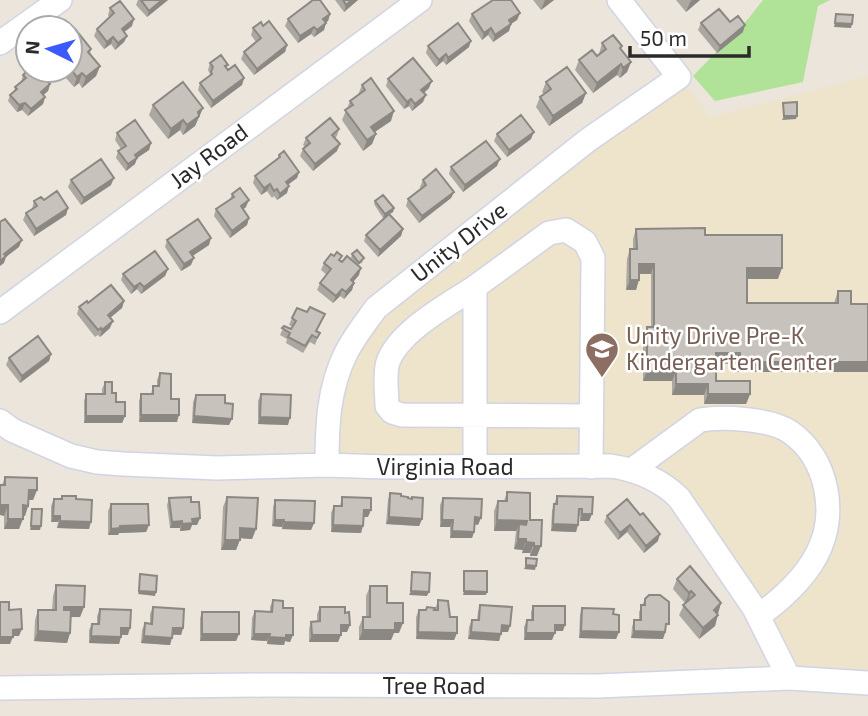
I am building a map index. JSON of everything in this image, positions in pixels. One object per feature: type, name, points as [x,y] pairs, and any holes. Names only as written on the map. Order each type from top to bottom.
[{"type":"street","points":[[0,43],[60,0]]},
{"type":"street","name":"Jay Road","points":[[0,312],[420,0]]},
{"type":"street","name":"Unity Drive","points":[[327,466],[327,430],[333,388],[345,354],[376,308],[588,140],[679,77],[619,0]]},
{"type":"street","points":[[591,416],[402,415],[392,412],[387,406],[387,365],[395,347],[414,329],[549,233],[566,230],[585,242],[593,258],[591,467]]},
{"type":"street","points":[[475,287],[475,467]]},
{"type":"street","points":[[633,469],[701,420],[749,420],[779,426],[798,439],[814,458],[822,475],[828,502],[825,536],[817,555],[799,579],[772,607],[758,616]]},
{"type":"street","name":"Virginia Road","points":[[0,421],[12,430],[71,456],[123,464],[217,468],[611,466],[633,469],[667,486],[680,498],[748,598],[789,678]]},
{"type":"street","name":"Tree Road","points":[[0,688],[266,685],[598,686],[789,678],[868,682]]},
{"type":"shaded area","name":"Unity Drive Pre-K Kindergarten Center","points":[[868,76],[868,683],[789,678],[679,498],[633,469],[327,465],[354,338],[679,77],[711,117]]},
{"type":"green space","points":[[763,0],[830,0],[818,6],[803,82],[715,101],[693,76]]},
{"type":"building","points":[[141,0],[162,0],[149,11]]},
{"type":"building","points":[[313,0],[320,0],[330,14],[323,19],[326,23],[317,30],[314,27],[300,36],[288,19]]},
{"type":"building","points":[[493,0],[511,0],[520,13],[509,20],[511,24],[495,35],[491,28],[484,33],[472,14]]},
{"type":"building","points":[[120,1],[134,19],[122,29],[127,36],[118,43],[113,37],[107,42],[97,29],[114,13],[110,8]]},
{"type":"building","points":[[719,9],[730,22],[738,16],[745,25],[720,46],[701,23]]},
{"type":"building","points":[[836,14],[853,15],[852,24],[835,23]]},
{"type":"building","points":[[269,21],[287,45],[257,69],[244,52],[261,38],[253,28],[261,22],[263,26]]},
{"type":"building","points":[[458,23],[471,41],[448,58],[446,54],[439,60],[428,46]]},
{"type":"building","points":[[613,35],[631,62],[623,68],[621,64],[597,83],[579,60],[592,50],[597,56],[606,49],[602,43]]},
{"type":"building","points":[[84,40],[91,49],[88,52],[100,66],[86,77]]},
{"type":"building","points":[[221,55],[228,65],[225,66],[228,70],[235,65],[244,78],[213,101],[200,83],[212,74],[213,67],[210,63]]},
{"type":"building","points":[[413,58],[432,81],[421,90],[426,95],[415,104],[411,99],[407,102],[388,79]]},
{"type":"building","points":[[567,67],[586,93],[553,116],[540,97],[551,89],[546,82]]},
{"type":"building","points":[[371,78],[394,111],[371,127],[376,134],[367,140],[345,110],[353,105],[350,101],[365,90],[362,85]]},
{"type":"building","points":[[183,82],[203,108],[198,112],[199,116],[187,125],[183,120],[171,129],[153,105]]},
{"type":"building","points":[[19,84],[50,84],[41,92],[45,97],[31,109],[25,103],[19,105],[10,95],[17,89],[15,87]]},
{"type":"building","points":[[797,102],[797,116],[784,116],[783,103]]},
{"type":"building","points":[[521,115],[534,132],[509,150],[497,134]]},
{"type":"building","points":[[330,118],[339,129],[332,135],[340,144],[315,164],[303,149],[310,143],[306,138]]},
{"type":"building","points":[[135,120],[151,143],[128,164],[118,151],[126,146],[117,133]]},
{"type":"building","points":[[486,141],[500,159],[465,185],[451,167]]},
{"type":"building","points":[[284,151],[299,172],[286,182],[289,186],[280,194],[277,189],[274,191],[270,184],[264,188],[255,176]]},
{"type":"building","points":[[101,159],[114,178],[84,198],[71,180]]},
{"type":"building","points":[[436,169],[454,192],[422,216],[408,199],[426,185],[423,180]]},
{"type":"building","points":[[240,188],[249,200],[241,206],[249,218],[232,231],[216,209],[234,197],[232,194]]},
{"type":"building","points":[[57,191],[68,208],[36,229],[26,213],[37,206],[34,201],[41,197],[44,200]]},
{"type":"building","points":[[383,195],[394,208],[385,214],[375,201]]},
{"type":"building","points":[[389,214],[403,229],[380,250],[366,235]]},
{"type":"building","points":[[5,219],[22,240],[4,254],[6,256],[0,261],[0,222]]},
{"type":"building","points":[[198,219],[211,238],[190,252],[194,258],[184,264],[167,240]]},
{"type":"building","points":[[705,228],[705,235],[782,235],[782,268],[747,268],[747,303],[838,303],[838,291],[851,291],[851,304],[868,304],[868,362],[740,362],[740,353],[716,353],[716,381],[750,381],[750,394],[708,394],[708,384],[676,384],[676,371],[647,371],[647,327],[654,327],[654,264],[639,264],[639,280],[630,280],[630,249],[637,249],[636,229]]},
{"type":"building","points":[[357,250],[364,258],[359,263],[352,254]]},
{"type":"building","points":[[155,251],[168,269],[144,287],[140,283],[134,287],[123,274]]},
{"type":"building","points":[[337,252],[342,256],[339,260],[342,262],[347,256],[361,268],[351,280],[354,283],[346,292],[342,289],[336,296],[320,283],[331,269],[324,263],[331,254],[334,256]]},
{"type":"building","points":[[111,285],[124,301],[108,315],[113,321],[98,330],[79,307]]},
{"type":"building","points":[[310,307],[325,314],[316,331],[320,333],[317,338],[312,335],[305,346],[288,337],[290,333],[282,328],[284,326],[291,329],[296,321],[292,318],[297,308],[307,312]]},
{"type":"building","points":[[38,336],[51,354],[22,376],[9,358]]},
{"type":"building","points":[[160,373],[171,374],[171,399],[179,399],[179,415],[141,415],[141,394],[153,394],[153,386],[159,386]]},
{"type":"building","points":[[105,382],[112,382],[112,393],[116,393],[116,402],[125,402],[125,416],[86,416],[86,394],[105,394]]},
{"type":"building","points":[[261,394],[291,395],[290,418],[260,417]]},
{"type":"building","points":[[196,395],[225,395],[225,403],[233,404],[232,419],[194,416]]},
{"type":"building","points":[[5,477],[37,478],[37,490],[29,490],[28,506],[23,505],[23,519],[8,519],[8,505],[0,505],[0,485],[5,485]]},
{"type":"building","points":[[507,492],[530,493],[530,520],[542,520],[541,546],[534,546],[534,543],[526,542],[526,539],[518,539],[519,524],[526,525],[527,521],[497,520],[498,501],[507,501]]},
{"type":"building","points":[[390,493],[412,499],[423,498],[422,519],[389,517]]},
{"type":"building","points":[[62,496],[92,500],[91,522],[60,521],[60,516],[53,516],[54,499],[62,499]]},
{"type":"building","points":[[557,496],[593,497],[592,514],[582,514],[582,509],[579,509],[578,525],[553,524]]},
{"type":"building","points":[[191,497],[191,502],[199,502],[200,518],[192,519],[193,523],[172,522],[169,498]]},
{"type":"building","points":[[227,497],[258,498],[256,529],[240,528],[240,540],[225,540]]},
{"type":"building","points":[[342,497],[371,498],[371,510],[364,510],[363,526],[333,525],[334,506],[342,506]]},
{"type":"building","points":[[443,498],[482,499],[481,518],[475,517],[474,532],[452,531],[453,520],[442,520]]},
{"type":"building","points":[[627,499],[660,534],[646,546],[630,525],[620,533],[607,516]]},
{"type":"building","points":[[275,500],[315,501],[314,523],[275,520]]},
{"type":"building","points":[[111,504],[148,504],[149,525],[111,529]]},
{"type":"building","points":[[32,509],[42,509],[41,526],[31,526]]},
{"type":"building","points":[[526,558],[537,559],[536,566],[526,565]]},
{"type":"building","points":[[690,566],[721,603],[714,610],[718,615],[703,628],[683,605],[695,595],[691,591],[689,593],[677,579]]},
{"type":"building","points":[[464,571],[487,571],[487,592],[464,591]]},
{"type":"building","points":[[412,572],[430,573],[429,592],[411,591]]},
{"type":"building","points":[[140,574],[157,576],[156,592],[139,591]]},
{"type":"building","points":[[56,585],[85,586],[84,607],[64,607],[64,610],[71,610],[70,633],[38,631],[38,610],[56,610]]},
{"type":"building","points":[[370,586],[387,586],[387,603],[403,603],[403,623],[395,623],[395,630],[363,630],[363,617],[370,617]]},
{"type":"building","points":[[649,595],[660,595],[669,602],[669,624],[666,624],[665,632],[634,631],[634,620],[641,620],[641,605],[645,605],[645,599]]},
{"type":"building","points":[[273,600],[283,601],[283,608],[293,608],[293,635],[286,635],[286,638],[254,634],[255,611],[272,612]]},
{"type":"building","points":[[438,600],[448,601],[450,617],[457,617],[457,633],[418,632],[419,610],[426,610],[427,607],[438,610]]},
{"type":"building","points":[[0,602],[9,602],[9,610],[21,609],[22,629],[13,630],[13,637],[0,637]]},
{"type":"building","points":[[480,605],[512,607],[510,626],[502,625],[501,634],[471,632],[472,620],[479,620]]},
{"type":"building","points":[[533,606],[565,606],[565,625],[555,625],[555,633],[526,633],[527,620],[533,620]]},
{"type":"building","points":[[153,607],[184,609],[183,628],[173,628],[172,638],[144,636],[145,623],[152,624]]},
{"type":"building","points":[[320,607],[345,607],[345,613],[349,612],[350,625],[341,625],[341,635],[312,635],[311,622],[320,621]]},
{"type":"building","points":[[582,608],[614,609],[613,614],[619,615],[619,632],[581,631]]},
{"type":"building","points":[[100,609],[131,610],[130,628],[121,628],[121,637],[91,636],[92,624],[99,624]]},
{"type":"building","points":[[202,612],[239,612],[239,634],[202,634]]},
{"type":"place","name":"Unity Drive Pre-K Kindergarten Center","points":[[602,379]]}]
